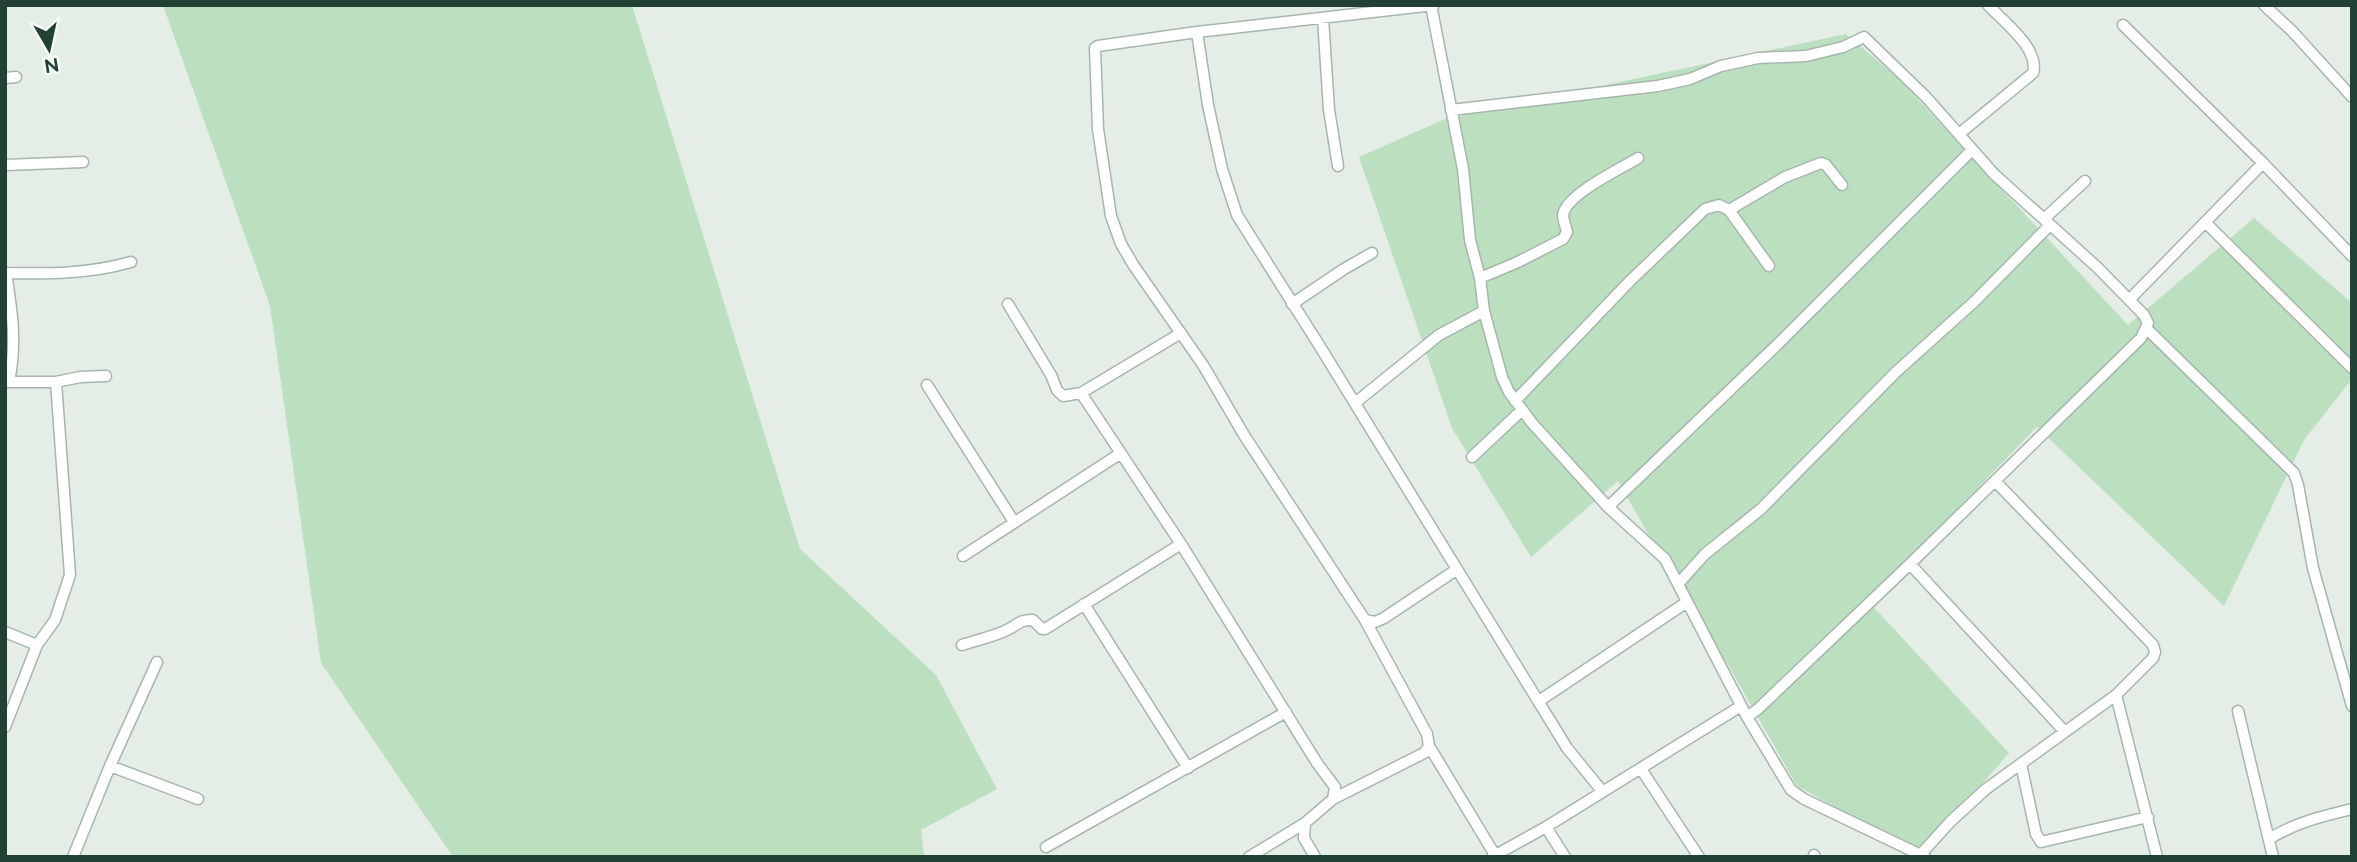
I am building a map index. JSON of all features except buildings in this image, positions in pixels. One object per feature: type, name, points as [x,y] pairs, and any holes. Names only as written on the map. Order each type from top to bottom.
[{"type":"street","points":[[1959,134],[2032,73],[2035,66],[2031,50],[1988,5]]},
{"type":"street","points":[[2264,5],[2292,31],[2352,97]]},
{"type":"street","points":[[1741,706],[1546,827],[1493,856],[1429,746],[1427,734],[1365,620],[1244,435],[1203,365],[1121,244],[1111,216],[1098,130],[1094,48],[1197,32],[1432,6],[1463,169],[1470,240],[1480,278],[1484,311],[1502,377],[1518,405],[1608,507],[1665,559],[1747,717],[1795,794],[1923,855],[1951,821],[1986,789],[2116,695],[2153,658],[2155,652],[2153,645],[1994,481]]},
{"type":"street","points":[[1323,18],[1329,110],[1338,166]]},
{"type":"street","points":[[2123,25],[2263,163],[2352,256]]},
{"type":"street","points":[[1197,32],[1208,105],[1222,169],[1237,215],[1567,748],[1602,791]]},
{"type":"street","points":[[1451,110],[1658,86],[1689,79],[1721,66],[1758,58],[1807,56],[1843,47],[1864,37],[1926,97],[1994,174],[2130,299],[2148,323],[2132,346],[1910,564],[1747,717]]},
{"type":"street","points":[[1608,507],[1781,341],[1972,150]]},
{"type":"street","points":[[1480,278],[1563,239],[1567,232],[1563,215],[1569,204],[1592,184],[1638,159]]},
{"type":"street","points":[[5,165],[83,162]]},
{"type":"street","points":[[1729,210],[1785,177],[1821,163],[1826,165],[1842,185]]},
{"type":"street","points":[[2130,299],[2263,163]]},
{"type":"street","points":[[1678,584],[1705,554],[1761,509],[1896,372],[1975,300],[2085,181]]},
{"type":"street","points":[[1472,457],[1630,281],[1706,209],[1719,205],[1729,210],[1769,266]]},
{"type":"street","points":[[2205,222],[2352,368]]},
{"type":"street","points":[[1292,304],[1372,253]]},
{"type":"street","points":[[106,376],[80,377],[56,382],[7,382],[15,353],[6,273],[72,273],[131,262]]},
{"type":"street","points":[[1007,304],[1063,397],[1082,393],[1181,333]]},
{"type":"street","points":[[1355,403],[1439,335],[1484,311]]},
{"type":"street","points":[[2146,328],[2294,473],[2313,568],[2352,706]]},
{"type":"street","points":[[5,727],[37,645],[55,620],[70,575],[56,382]]},
{"type":"street","points":[[927,384],[1014,522]]},
{"type":"street","points":[[1082,393],[1181,544],[1317,763],[1335,787],[1333,799]]},
{"type":"street","points":[[962,556],[1121,453]]},
{"type":"street","points":[[962,645],[1027,620],[1034,620],[1045,629],[1181,544]]},
{"type":"street","points":[[1910,564],[2065,732]]},
{"type":"street","points":[[1365,620],[1375,622],[1384,618],[1456,570]]},
{"type":"street","points":[[1539,701],[1687,601]]},
{"type":"street","points":[[1084,604],[1188,768]]},
{"type":"street","points":[[5,632],[37,645]]},
{"type":"street","points":[[74,857],[110,766],[157,662]]},
{"type":"street","points":[[2116,695],[2157,857]]},
{"type":"street","points":[[2238,711],[2273,857]]},
{"type":"street","points":[[1046,847],[1286,712]]},
{"type":"street","points":[[1249,857],[1305,823],[1333,799],[1424,753],[1429,746]]},
{"type":"street","points":[[2021,764],[2036,834],[2041,842],[2148,817]]},
{"type":"street","points":[[110,766],[198,799]]},
{"type":"street","points":[[1641,769],[1699,857]]},
{"type":"street","points":[[2269,839],[2306,821],[2352,809]]},
{"type":"street","points":[[1305,823],[1304,838],[1315,857]]},
{"type":"street","points":[[1546,827],[1565,857]]},
{"type":"green space","points":[[163,5],[632,5],[800,549],[936,675],[997,789],[921,830],[924,857],[453,857],[321,663],[270,306]]},
{"type":"green space","points":[[1846,34],[1899,79],[2128,325],[2254,218],[2352,303],[2352,379],[2304,440],[2224,606],[2037,427],[1868,601],[2009,753],[1921,854],[1797,786],[1618,481],[1531,557],[1452,428],[1359,157],[1445,119]]}]
